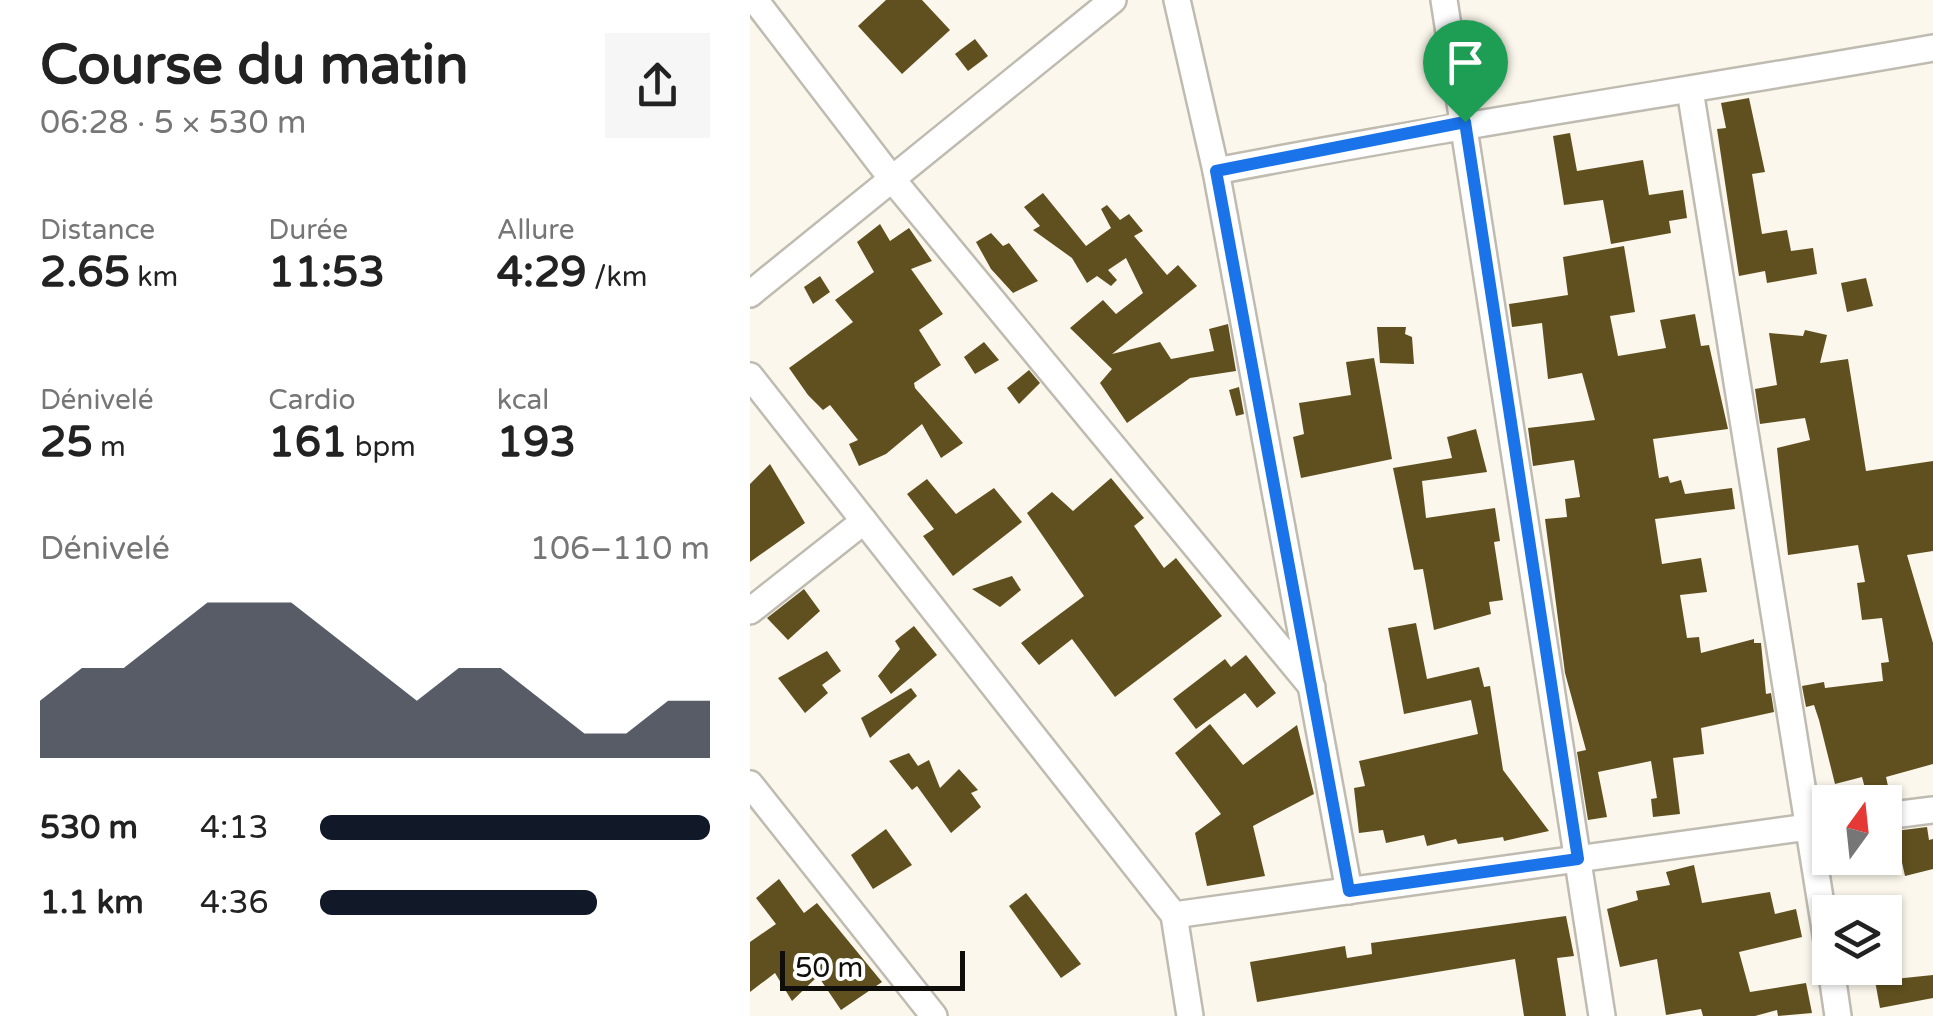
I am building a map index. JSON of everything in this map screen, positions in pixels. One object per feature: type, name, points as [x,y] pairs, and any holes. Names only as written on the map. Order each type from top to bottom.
[{"type":"street","points":[[754,0],[892,178],[1316,692]]},
{"type":"street","points":[[750,294],[1113,0]]},
{"type":"street","points":[[1177,0],[1216,171],[1316,692],[1349,891]]},
{"type":"street","points":[[1444,0],[1602,1016]]},
{"type":"street","points":[[1216,171],[1465,122],[1690,90],[1933,48]]},
{"type":"street","points":[[1690,90],[1813,785]]},
{"type":"street","points":[[750,376],[1174,915],[1190,1016]]},
{"type":"street","points":[[750,611],[864,522]]},
{"type":"street","points":[[750,784],[934,1016]]},
{"type":"street","points":[[1902,814],[1933,810]]},
{"type":"street","points":[[1174,915],[1812,826]]},
{"type":"street","points":[[1833,985],[1838,1016]]},
{"type":"building","points":[[886,0],[922,0],[950,30],[902,74],[858,26]]},
{"type":"building","points":[[975,39],[988,56],[968,71],[955,54]]},
{"type":"building","points":[[1749,98],[1765,172],[1752,174],[1762,234],[1787,230],[1791,251],[1813,248],[1817,274],[1767,283],[1765,271],[1739,276],[1717,129],[1726,128],[1721,103]]},
{"type":"building","points":[[1570,133],[1577,171],[1643,160],[1649,195],[1683,190],[1687,218],[1669,221],[1671,233],[1611,244],[1603,200],[1564,205],[1553,136]]},
{"type":"building","points":[[1043,193],[1086,246],[1111,228],[1101,209],[1107,205],[1120,220],[1129,214],[1143,231],[1134,236],[1167,275],[1178,265],[1197,286],[1112,354],[1160,342],[1171,359],[1214,351],[1209,329],[1228,324],[1236,371],[1190,378],[1127,423],[1100,383],[1112,369],[1070,328],[1103,300],[1116,314],[1143,293],[1126,258],[1108,270],[1117,280],[1111,286],[1097,276],[1087,283],[1072,258],[1033,230],[1040,226],[1024,207]]},
{"type":"building","points":[[880,224],[890,241],[909,228],[932,261],[911,269],[943,314],[919,330],[941,365],[914,383],[963,443],[941,458],[922,424],[886,454],[859,466],[849,444],[858,440],[830,405],[823,410],[808,395],[789,368],[853,322],[835,300],[874,272],[857,242]]},
{"type":"building","points":[[991,233],[1003,246],[1009,243],[1038,281],[1013,293],[991,269],[976,242]]},
{"type":"building","points":[[1624,246],[1635,312],[1610,316],[1618,356],[1666,348],[1660,320],[1695,314],[1701,346],[1709,345],[1728,429],[1653,439],[1659,478],[1668,476],[1670,483],[1681,480],[1685,494],[1732,488],[1735,509],[1655,519],[1662,564],[1701,558],[1707,592],[1680,595],[1687,638],[1699,637],[1701,653],[1754,639],[1754,643],[1761,643],[1766,694],[1771,693],[1774,712],[1701,728],[1704,754],[1673,758],[1680,814],[1653,817],[1651,799],[1657,798],[1651,761],[1598,772],[1607,817],[1588,820],[1577,752],[1586,750],[1565,673],[1545,519],[1567,517],[1565,499],[1580,497],[1574,460],[1533,466],[1528,428],[1595,420],[1582,373],[1548,379],[1542,323],[1512,327],[1509,304],[1568,295],[1563,257]]},
{"type":"building","points":[[820,276],[830,292],[813,304],[804,287]]},
{"type":"building","points":[[1866,278],[1873,306],[1847,312],[1841,283]]},
{"type":"building","points":[[1377,327],[1406,327],[1405,334],[1412,337],[1414,364],[1380,363]]},
{"type":"building","points":[[1805,330],[1827,335],[1820,363],[1848,359],[1866,471],[1933,461],[1933,551],[1907,555],[1933,643],[1933,764],[1886,777],[1888,785],[1864,785],[1862,777],[1835,784],[1814,705],[1806,707],[1802,686],[1824,682],[1825,688],[1883,681],[1881,663],[1889,662],[1882,618],[1862,620],[1857,583],[1865,582],[1858,545],[1788,555],[1777,448],[1810,440],[1805,418],[1760,424],[1755,389],[1777,385],[1769,333],[1803,336]]},
{"type":"building","points":[[984,342],[999,360],[975,374],[964,357]]},
{"type":"building","points":[[1374,358],[1392,459],[1301,478],[1293,437],[1304,434],[1299,403],[1351,395],[1346,362]]},
{"type":"building","points":[[1029,370],[1040,383],[1019,404],[1007,388]]},
{"type":"building","points":[[1239,387],[1244,414],[1236,416],[1229,390]]},
{"type":"building","points":[[1476,429],[1487,472],[1422,481],[1426,518],[1495,508],[1500,541],[1494,542],[1503,600],[1489,602],[1491,614],[1434,630],[1423,569],[1414,570],[1393,468],[1452,458],[1447,437]]},
{"type":"building","points":[[770,464],[805,523],[750,562],[750,484]]},
{"type":"building","points":[[1111,478],[1144,518],[1134,526],[1164,568],[1176,558],[1222,616],[1115,697],[1072,639],[1039,665],[1021,643],[1084,596],[1027,513],[1052,492],[1073,511]]},
{"type":"building","points":[[927,479],[956,514],[994,488],[1022,522],[953,576],[923,536],[934,529],[907,494]]},
{"type":"building","points":[[1012,576],[1021,590],[1000,607],[972,589]]},
{"type":"building","points":[[804,589],[820,611],[788,640],[767,618]]},
{"type":"building","points":[[1416,623],[1427,679],[1479,667],[1484,687],[1490,686],[1503,770],[1549,831],[1504,841],[1503,837],[1458,844],[1456,839],[1427,846],[1424,835],[1386,843],[1383,830],[1359,833],[1354,788],[1365,786],[1359,761],[1478,734],[1471,700],[1404,714],[1388,628]]},
{"type":"building","points":[[914,626],[937,655],[891,694],[878,676],[900,649],[895,641]]},
{"type":"building","points":[[827,651],[841,671],[822,685],[828,693],[805,713],[778,678]]},
{"type":"building","points":[[1246,655],[1276,693],[1257,708],[1245,693],[1196,729],[1173,699],[1225,659],[1231,667]]},
{"type":"building","points":[[911,688],[917,696],[870,738],[861,718]]},
{"type":"building","points":[[1210,724],[1243,765],[1297,725],[1314,794],[1253,826],[1265,876],[1207,886],[1195,833],[1221,814],[1175,753]]},
{"type":"building","points":[[909,753],[918,766],[929,760],[940,788],[959,769],[978,790],[971,793],[981,807],[951,833],[917,786],[912,790],[889,761]]},
{"type":"building","points":[[1927,827],[1929,840],[1933,839],[1933,869],[1905,876],[1902,830]]},
{"type":"building","points":[[886,829],[912,865],[873,889],[851,855]]},
{"type":"building","points":[[1694,865],[1702,903],[1770,892],[1775,914],[1796,909],[1802,937],[1739,952],[1750,992],[1806,983],[1812,1013],[1778,1016],[1777,1010],[1755,1016],[1703,1016],[1701,1009],[1666,1015],[1657,959],[1620,967],[1607,909],[1638,900],[1636,891],[1670,885],[1666,872]]},
{"type":"building","points":[[779,879],[804,913],[817,903],[882,982],[841,1010],[818,976],[792,1001],[775,973],[750,992],[750,942],[776,924],[756,898]]},
{"type":"building","points":[[1026,893],[1081,964],[1061,978],[1009,906]]},
{"type":"building","points":[[1566,916],[1574,956],[1557,958],[1566,1016],[1524,1016],[1515,959],[1257,1002],[1250,962],[1345,946],[1347,958],[1372,954],[1371,943]]},
{"type":"building","points":[[1933,975],[1933,998],[1880,1008],[1876,985],[1902,985],[1902,978]]},
{"type":"route","points":[[1465,122],[1578,859],[1349,891],[1316,692],[1216,171],[1465,122]]}]
